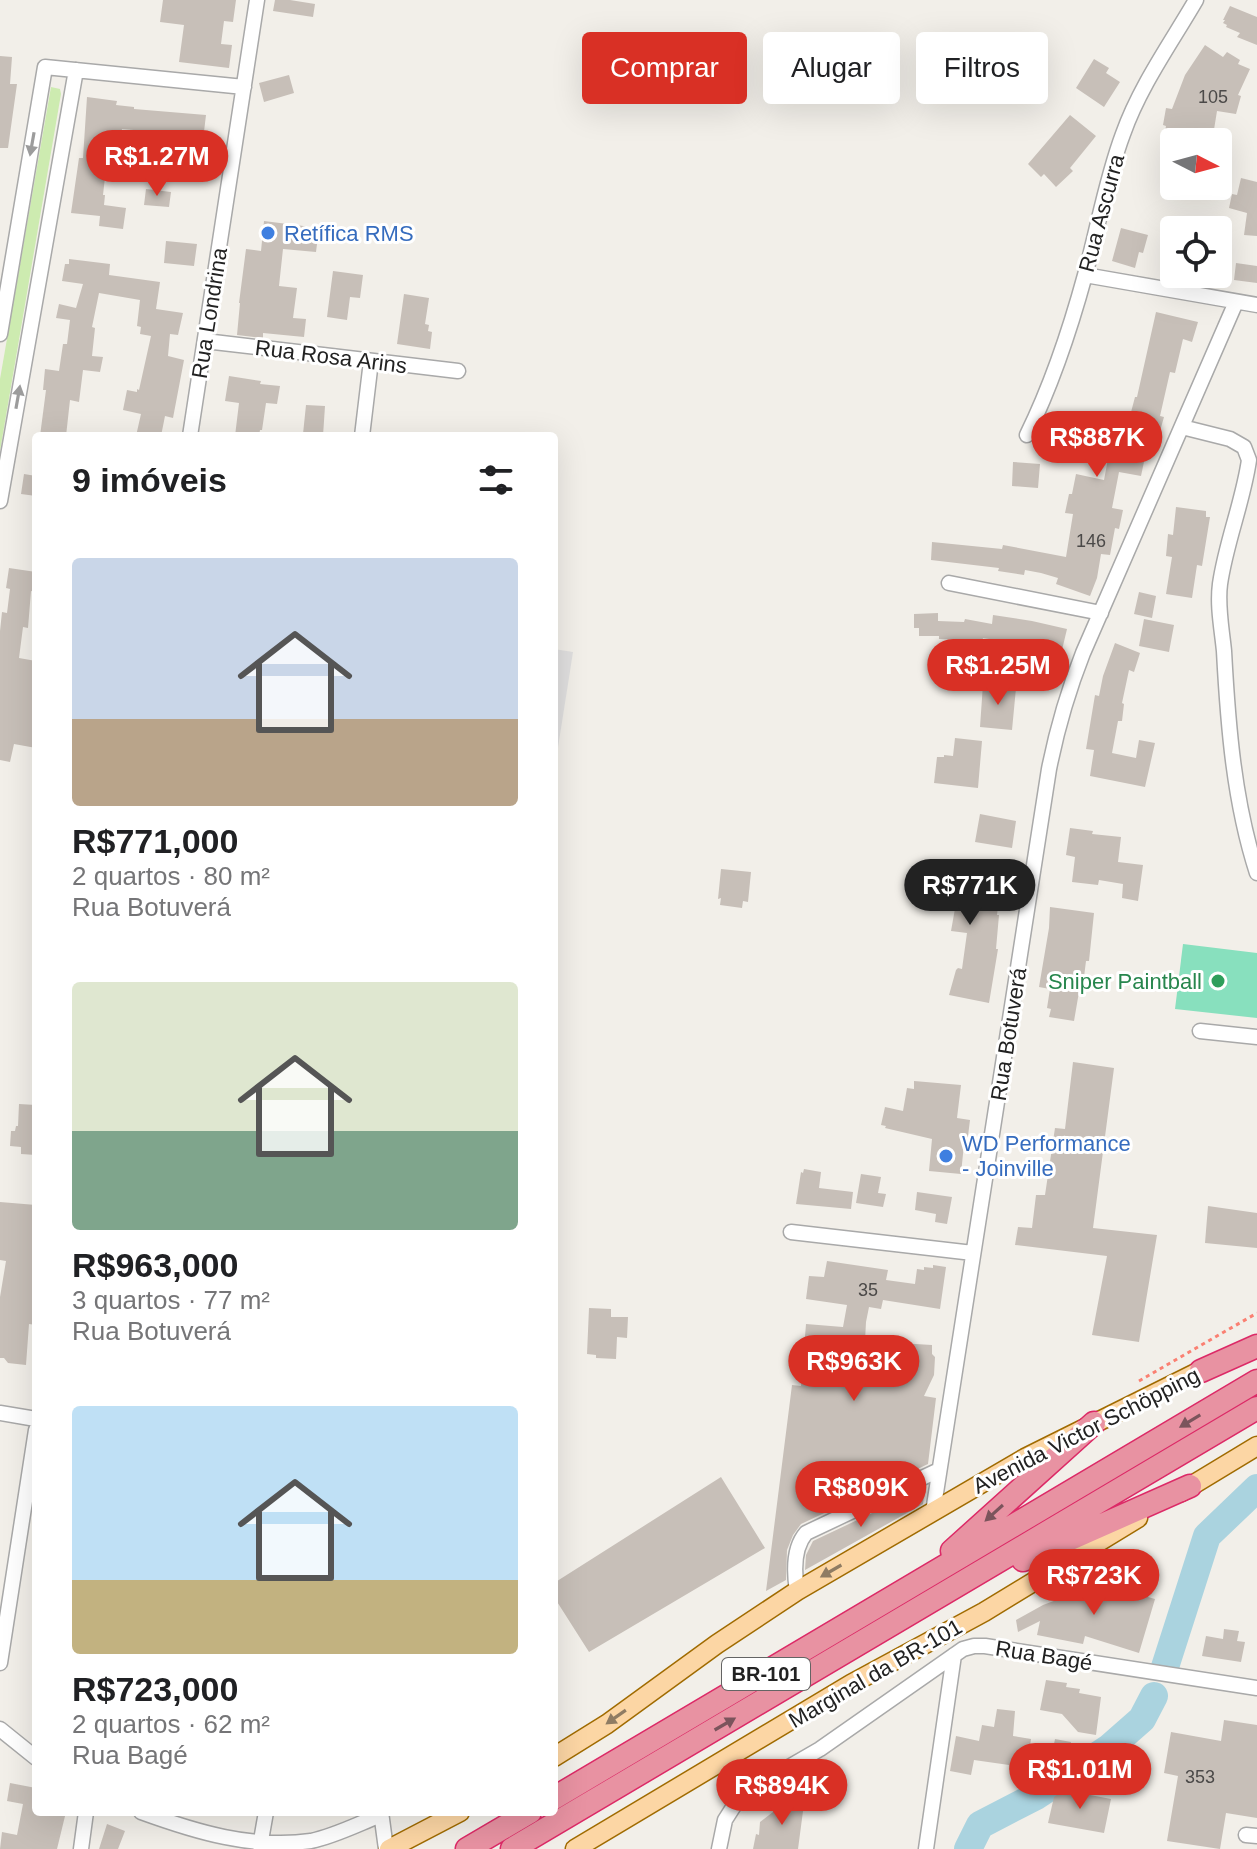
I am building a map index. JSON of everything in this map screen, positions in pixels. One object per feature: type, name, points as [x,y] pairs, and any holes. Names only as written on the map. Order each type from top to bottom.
[{"type":"highway","points":[[1201,1371],[1257,1346]]},
{"type":"highway","name":"BR-101","points":[[558,1796],[1257,1381]]},
{"type":"highway","name":"BR-101","points":[[512,1849],[1257,1408]]},
{"type":"highway","points":[[914,1585],[1094,1423]]},
{"type":"highway","points":[[934,1600],[1190,1486]]},
{"type":"highway","points":[[467,1849],[523,1816]]},
{"type":"main road","name":"Avenida Victor Schöpping","points":[[558,1755],[607,1724],[717,1644],[797,1591],[1025,1458],[1201,1371],[1257,1338]]},
{"type":"main road","name":"Marginal da BR-101","points":[[575,1849],[851,1684],[984,1612],[1257,1446]]},
{"type":"main road","points":[[388,1849],[452,1816]]},
{"type":"main road","points":[[600,1849],[616,1825]]},
{"type":"street","name":"Rua Londrina","points":[[191,432],[257,0]]},
{"type":"street","name":"Rua Ascurra","points":[[1027,435],[1045,397],[1071,324],[1123,133],[1142,93],[1196,0]]},
{"type":"street","points":[[0,334],[45,67],[244,87]]},
{"type":"street","points":[[0,501],[76,70]]},
{"type":"street","points":[[1085,275],[1257,305]]},
{"type":"street","name":"Rua Botuverá","points":[[933,1512],[1056,733],[1073,679],[1236,302]]},
{"type":"street","name":"Rua Rosa Arins","points":[[205,341],[458,371]]},
{"type":"street","points":[[362,432],[371,361]]},
{"type":"street","points":[[1182,427],[1230,439],[1244,447],[1249,460],[1219,589],[1233,762],[1257,873]]},
{"type":"street","points":[[949,583],[1101,613]]},
{"type":"street","points":[[1200,1031],[1257,1037]]},
{"type":"street","points":[[791,1232],[973,1253]]},
{"type":"street","points":[[0,1413],[32,1418]]},
{"type":"street","points":[[0,1663],[32,1456]]},
{"type":"street","points":[[797,1591],[798,1542],[806,1533],[939,1470]]},
{"type":"street","name":"Rua Bagé","points":[[719,1849],[725,1820],[739,1798],[820,1749],[963,1649],[985,1646],[1257,1688]]},
{"type":"street","points":[[926,1849],[954,1655]]},
{"type":"street","points":[[0,1729],[32,1755]]},
{"type":"street","points":[[81,1849],[85,1816]]},
{"type":"street","points":[[152,1816],[216,1839],[260,1846],[309,1842],[374,1816]]},
{"type":"street","points":[[260,1846],[265,1816]]},
{"type":"street","points":[[382,1816],[388,1849]]},
{"type":"shaded area","points":[[558,650],[573,652],[558,748]]},
{"type":"green space","points":[[51,87],[60,89],[61,94],[0,451],[0,379]]},
{"type":"green space","name":"Sniper Paintball","points":[[1183,944],[1257,953],[1257,1018],[1175,1009]]},
{"type":"building","points":[[163,0],[236,0],[233,22],[224,21],[221,44],[232,45],[229,68],[179,62],[184,25],[160,22]]},
{"type":"building","points":[[275,0],[315,4],[313,17],[273,11]]},
{"type":"building","points":[[1230,6],[1257,17],[1257,45],[1237,37],[1240,33],[1223,23]]},
{"type":"building","points":[[1205,45],[1223,57],[1227,52],[1240,60],[1238,64],[1250,69],[1238,95],[1241,96],[1236,114],[1217,111],[1214,128],[1166,128],[1163,125],[1166,108],[1172,109],[1185,75]]},
{"type":"building","points":[[0,56],[12,57],[10,84],[17,84],[8,148],[0,148]]},
{"type":"building","points":[[1094,59],[1109,68],[1106,73],[1120,82],[1104,107],[1076,88]]},
{"type":"building","points":[[289,75],[294,93],[264,102],[259,83]]},
{"type":"building","points":[[87,97],[117,101],[116,105],[134,109],[206,115],[203,140],[122,129],[118,160],[107,159],[103,195],[104,205],[126,208],[123,229],[99,226],[100,216],[71,213],[79,158],[83,158]]},
{"type":"building","points":[[1070,115],[1096,136],[1070,168],[1073,171],[1056,187],[1044,174],[1041,177],[1028,164]]},
{"type":"building","points":[[1241,178],[1257,182],[1257,236],[1244,235],[1247,213],[1229,208],[1232,194],[1237,195]]},
{"type":"building","points":[[146,189],[171,192],[169,207],[144,205]]},
{"type":"building","points":[[264,221],[319,228],[316,252],[283,249],[279,286],[297,288],[293,318],[306,319],[304,337],[263,333],[263,338],[237,335],[246,249],[261,251]]},
{"type":"building","points":[[1121,228],[1148,235],[1135,268],[1112,261]]},
{"type":"building","points":[[166,241],[197,244],[194,266],[164,263]]},
{"type":"building","points":[[69,259],[110,264],[109,275],[160,282],[156,309],[183,313],[178,335],[170,334],[168,356],[184,360],[173,418],[165,416],[162,432],[137,432],[141,414],[123,410],[127,390],[139,390],[151,336],[140,334],[141,327],[137,326],[140,300],[99,293],[92,327],[95,328],[92,356],[103,357],[100,372],[83,370],[79,402],[70,400],[66,432],[41,432],[46,390],[43,390],[45,369],[59,371],[63,344],[67,344],[70,320],[56,318],[59,304],[76,308],[83,284],[62,281],[65,264],[69,264]]},
{"type":"building","points":[[1236,263],[1257,266],[1257,283],[1234,280]]},
{"type":"building","points":[[333,271],[363,275],[360,298],[350,297],[347,320],[327,317]]},
{"type":"building","points":[[404,294],[429,298],[425,324],[432,332],[430,349],[397,344]]},
{"type":"building","points":[[1156,312],[1198,322],[1192,342],[1183,339],[1175,373],[1170,372],[1160,416],[1164,417],[1156,445],[1148,443],[1141,476],[1119,472],[1112,508],[1123,510],[1119,529],[1115,528],[1110,555],[1101,554],[1090,596],[1056,584],[1058,578],[1041,573],[1025,570],[1024,575],[998,571],[999,568],[931,560],[932,542],[1002,549],[1003,545],[1066,557],[1073,514],[1065,513],[1076,474],[1104,480],[1111,443],[1121,414],[1130,416],[1137,397]]},
{"type":"building","points":[[229,376],[280,386],[277,404],[266,403],[260,432],[235,432],[239,403],[225,401]]},
{"type":"building","points":[[306,405],[325,406],[323,432],[303,432]]},
{"type":"building","points":[[1070,413],[1083,416],[1083,421],[1088,422],[1086,436],[1067,432]]},
{"type":"building","points":[[1013,462],[1040,464],[1038,488],[1012,486]]},
{"type":"building","points":[[24,474],[32,475],[32,495],[21,494]]},
{"type":"building","points":[[1176,507],[1206,511],[1206,517],[1210,517],[1202,566],[1197,565],[1192,598],[1166,594],[1172,557],[1166,556],[1168,534],[1173,535]]},
{"type":"building","points":[[9,568],[32,571],[28,628],[23,627],[19,658],[32,660],[32,747],[14,744],[10,762],[0,760],[0,631],[2,612],[7,613],[10,589],[6,588]]},
{"type":"building","points":[[1139,592],[1156,596],[1152,618],[1134,614]]},
{"type":"building","points":[[938,613],[938,621],[964,622],[965,619],[992,624],[993,615],[1067,629],[1053,677],[1015,668],[1018,653],[1008,652],[1007,642],[983,638],[981,647],[960,643],[961,640],[939,639],[939,636],[919,636],[919,628],[914,628],[914,614]]},
{"type":"building","points":[[1144,619],[1174,625],[1169,652],[1139,646]]},
{"type":"building","points":[[1115,643],[1140,653],[1134,672],[1129,670],[1122,703],[1122,721],[1118,721],[1112,753],[1136,758],[1139,740],[1155,743],[1145,787],[1090,776],[1094,750],[1086,749],[1095,695],[1099,696]]},
{"type":"building","points":[[983,684],[1016,688],[1012,730],[980,727]]},
{"type":"building","points":[[955,738],[982,741],[978,788],[934,783],[937,757],[953,756]]},
{"type":"building","points":[[980,814],[1016,821],[1012,848],[975,842]]},
{"type":"building","points":[[1070,828],[1121,837],[1118,862],[1143,865],[1138,901],[1122,898],[1123,884],[1099,880],[1098,885],[1072,882],[1075,857],[1066,855]]},
{"type":"building","points":[[914,868],[1001,879],[997,915],[998,949],[989,1003],[949,995],[956,970],[962,969],[967,933],[951,931],[956,903],[953,903],[953,894],[911,887]]},
{"type":"building","points":[[721,869],[751,872],[748,902],[743,901],[742,908],[720,905]]},
{"type":"building","points":[[1050,907],[1094,913],[1089,961],[1086,961],[1074,1021],[1049,1017],[1050,989],[1039,987]]},
{"type":"building","points":[[1073,1062],[1114,1068],[1093,1228],[1157,1235],[1139,1342],[1092,1335],[1107,1256],[1015,1245],[1018,1227],[1032,1228],[1036,1195],[1045,1195],[1055,1128],[1065,1129]]},
{"type":"building","points":[[914,1081],[961,1085],[957,1118],[970,1120],[961,1174],[929,1171],[932,1139],[881,1125],[885,1107],[903,1111],[907,1088],[914,1089]]},
{"type":"building","points":[[19,1104],[32,1105],[32,1155],[21,1154],[21,1147],[10,1146],[11,1131],[18,1126]]},
{"type":"building","points":[[804,1169],[821,1172],[819,1188],[853,1192],[851,1209],[796,1204]]},
{"type":"building","points":[[861,1174],[881,1177],[878,1193],[886,1194],[883,1207],[856,1203]]},
{"type":"building","points":[[917,1192],[952,1197],[947,1224],[935,1222],[936,1214],[915,1210]]},
{"type":"building","points":[[0,1202],[32,1205],[32,1324],[29,1324],[26,1365],[8,1363],[0,1358],[0,1297],[6,1261],[0,1260]]},
{"type":"building","points":[[1208,1206],[1257,1213],[1257,1248],[1205,1243]]},
{"type":"building","points":[[827,1261],[888,1270],[886,1280],[915,1284],[917,1269],[933,1268],[933,1265],[946,1267],[940,1309],[883,1300],[881,1309],[869,1307],[866,1322],[865,1341],[932,1345],[934,1375],[924,1396],[936,1398],[928,1464],[801,1524],[787,1550],[786,1580],[766,1591],[792,1385],[801,1386],[806,1324],[843,1327],[847,1305],[806,1299],[809,1276],[824,1277]]},
{"type":"building","points":[[589,1308],[611,1309],[611,1317],[628,1317],[627,1338],[617,1337],[616,1359],[596,1358],[596,1355],[587,1354]]},
{"type":"building","points":[[721,1477],[765,1548],[589,1652],[558,1603],[558,1580]]},
{"type":"building","points":[[925,1488],[923,1504],[805,1570],[806,1555],[813,1541]]},
{"type":"building","points":[[1111,1579],[1106,1592],[1132,1600],[1136,1589],[1150,1593],[1148,1597],[1155,1599],[1139,1653],[1085,1636],[1083,1644],[1037,1635],[1040,1621],[1018,1632],[1016,1620],[1043,1605],[1075,1593],[1077,1587]]},
{"type":"building","points":[[1224,1629],[1239,1631],[1237,1641],[1245,1642],[1241,1662],[1202,1656],[1206,1636],[1223,1639]]},
{"type":"building","points":[[1046,1680],[1067,1683],[1066,1687],[1080,1689],[1079,1693],[1101,1697],[1096,1735],[1078,1732],[1062,1714],[1040,1710]]},
{"type":"building","points":[[997,1709],[1015,1711],[1013,1736],[1031,1739],[1030,1746],[1053,1749],[1055,1739],[1071,1742],[1068,1764],[1043,1776],[1009,1770],[1009,1765],[974,1760],[971,1775],[950,1771],[956,1736],[979,1741],[982,1725],[994,1727]]},
{"type":"building","points":[[1224,1720],[1257,1725],[1257,1818],[1226,1813],[1220,1849],[1167,1841],[1178,1776],[1164,1773],[1171,1732],[1221,1741]]},
{"type":"building","points":[[10,1783],[32,1787],[32,1816],[65,1816],[57,1849],[0,1849],[2,1832],[17,1835],[23,1804],[7,1801]]},
{"type":"building","points":[[1064,1790],[1111,1799],[1104,1833],[1048,1823],[1054,1797]]},
{"type":"building","points":[[795,1795],[805,1796],[798,1849],[753,1849],[760,1822]]},
{"type":"building","points":[[107,1824],[125,1831],[118,1849],[99,1849]]},
{"type":"waterway","points":[[1165,1667],[1207,1536],[1257,1488]]},
{"type":"waterway","points":[[968,1849],[980,1825],[1036,1796],[1109,1748],[1142,1719],[1154,1696]]},
{"type":"place","name":"Retífica RMS","points":[[268,233]]},
{"type":"place","name":"Sniper Paintball","points":[[1218,981]]},
{"type":"place","name":"WD Performance - Joinville","points":[[946,1156]]}]
